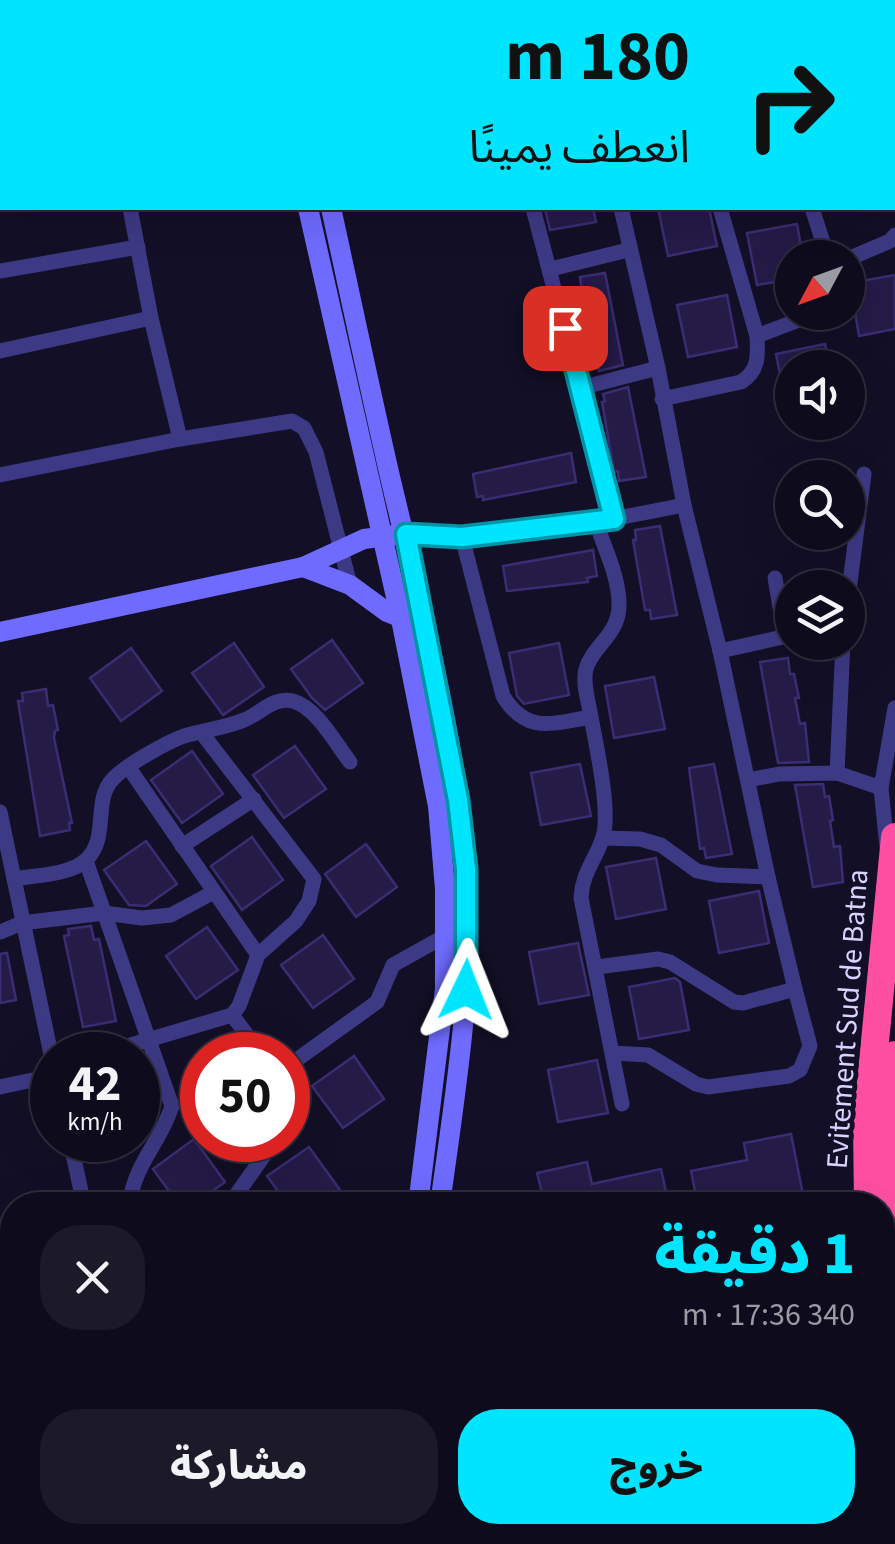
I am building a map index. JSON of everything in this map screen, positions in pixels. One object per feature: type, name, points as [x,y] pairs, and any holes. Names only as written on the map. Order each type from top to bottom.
[{"type":"highway","name":"Evitement Sud de Batna","points":[[868,1192],[867,1123],[895,837]]},
{"type":"highway","name":"Evitement Sud de Batna","points":[[886,1192],[895,1055]]},
{"type":"main road","points":[[308,210],[438,806],[445,889],[445,988],[420,1192]]},
{"type":"main road","points":[[332,210],[424,622],[458,800],[466,869],[468,955],[464,1026],[442,1192]]},
{"type":"main road","points":[[0,632],[303,567],[381,536],[406,534]]},
{"type":"main road","points":[[303,567],[350,585],[400,619],[424,622]]},
{"type":"street","points":[[130,210],[180,438]]},
{"type":"street","points":[[534,210],[614,519]]},
{"type":"street","points":[[612,1053],[648,1055],[708,1088],[789,1076],[800,1070],[810,1046],[684,505],[658,368],[621,210]]},
{"type":"street","points":[[662,399],[741,382],[751,376],[758,356],[757,336],[721,210]]},
{"type":"street","points":[[813,210],[822,240]]},
{"type":"street","points":[[865,252],[895,235]]},
{"type":"street","points":[[0,271],[138,246]]},
{"type":"street","points":[[551,269],[628,250]]},
{"type":"street","points":[[0,351],[151,318]]},
{"type":"street","points":[[757,336],[775,329]]},
{"type":"street","points":[[580,388],[658,368]]},
{"type":"street","points":[[0,475],[285,420],[298,424],[310,437],[316,452],[350,585]]},
{"type":"street","points":[[406,534],[462,537],[596,522],[684,505]]},
{"type":"street","points":[[596,522],[617,586],[619,611],[606,642],[585,674],[603,796],[604,838],[582,878],[585,925],[597,967],[622,1104]]},
{"type":"street","points":[[462,537],[503,696],[510,708],[536,724],[591,717]]},
{"type":"street","points":[[720,652],[775,639]]},
{"type":"street","points":[[837,773],[842,660]]},
{"type":"street","points":[[14,879],[71,868],[86,860],[100,829],[103,796],[114,777],[174,741],[245,720],[278,701],[294,701],[311,714],[350,762]]},
{"type":"street","points":[[890,871],[881,788],[895,708]]},
{"type":"street","points":[[160,1038],[232,1015],[258,955],[296,920],[309,902],[314,879],[202,732]]},
{"type":"street","points":[[129,768],[212,894],[258,955]]},
{"type":"street","points":[[748,780],[779,774],[837,773],[881,788]]},
{"type":"street","points":[[182,846],[254,800]]},
{"type":"street","points":[[0,812],[46,1032]]},
{"type":"street","points":[[604,838],[640,839],[661,846],[697,871],[768,877]]},
{"type":"street","points":[[86,860],[145,1032]]},
{"type":"street","points":[[0,932],[22,923],[104,913],[142,918],[171,915],[212,894]]},
{"type":"street","points":[[310,1051],[371,1008],[393,965],[445,936]]},
{"type":"street","points":[[597,967],[658,959],[670,962],[734,1002],[795,989]]},
{"type":"street","points":[[232,1015],[245,1032]]},
{"type":"street","points":[[160,1074],[172,1106],[160,1132]]},
{"type":"street","points":[[0,1087],[30,1081]]},
{"type":"street","points":[[75,1162],[81,1192]]},
{"type":"street","points":[[131,1192],[142,1162]]},
{"type":"street","points":[[238,1192],[259,1162]]},
{"type":"building","points":[[545,210],[593,210],[596,222],[550,230]]},
{"type":"building","points":[[658,210],[709,210],[717,246],[668,256]]},
{"type":"building","points":[[797,224],[800,240],[775,240],[775,282],[757,285],[747,233]]},
{"type":"building","points":[[605,273],[623,365],[599,371],[596,360],[591,360],[580,277]]},
{"type":"building","points":[[895,275],[895,329],[859,336],[858,330],[865,330],[865,280]]},
{"type":"building","points":[[727,295],[737,347],[688,357],[677,305]]},
{"type":"building","points":[[825,344],[826,350],[796,350]]},
{"type":"building","points":[[628,387],[646,477],[619,481],[602,402],[603,394]]},
{"type":"building","points":[[571,453],[576,482],[483,500],[483,496],[477,497],[473,474]]},
{"type":"building","points":[[660,526],[677,615],[651,619],[650,610],[645,610],[633,540],[635,530]]},
{"type":"building","points":[[593,550],[597,576],[587,578],[588,582],[507,591],[503,566]]},
{"type":"building","points":[[332,640],[363,683],[325,710],[291,669]]},
{"type":"building","points":[[234,643],[264,687],[223,715],[192,673]]},
{"type":"building","points":[[559,643],[569,695],[524,704],[517,696],[509,653]]},
{"type":"building","points":[[131,648],[162,691],[121,721],[90,678]]},
{"type":"building","points":[[788,660],[799,698],[795,698],[800,724],[805,723],[809,762],[778,763],[760,662]]},
{"type":"building","points":[[654,677],[665,729],[614,738],[605,686]]},
{"type":"building","points":[[46,689],[58,730],[54,738],[72,823],[70,830],[40,836],[18,701],[23,701],[22,693]]},
{"type":"building","points":[[295,746],[326,789],[284,818],[253,775]]},
{"type":"building","points":[[192,751],[223,794],[182,823],[151,780]]},
{"type":"building","points":[[580,764],[591,816],[541,825],[531,773]]},
{"type":"building","points":[[714,764],[732,854],[706,858],[704,848],[700,849],[689,768]]},
{"type":"building","points":[[823,784],[825,797],[829,796],[834,847],[840,846],[843,882],[813,887],[795,785]]},
{"type":"building","points":[[252,837],[283,880],[242,910],[211,866]]},
{"type":"building","points":[[146,841],[177,884],[146,906],[129,905],[104,870]]},
{"type":"building","points":[[366,844],[397,887],[356,917],[325,874]]},
{"type":"building","points":[[656,858],[666,909],[616,919],[606,867]]},
{"type":"building","points":[[759,891],[769,943],[719,953],[709,901]]},
{"type":"building","points":[[91,926],[94,940],[99,939],[116,1021],[83,1027],[64,936],[69,935],[68,929]]},
{"type":"building","points":[[207,927],[238,970],[196,999],[166,956]]},
{"type":"building","points":[[323,935],[354,979],[313,1008],[281,965]]},
{"type":"building","points":[[578,943],[589,995],[539,1004],[529,952]]},
{"type":"building","points":[[7,953],[16,1000],[0,1003],[0,954]]},
{"type":"building","points":[[675,978],[680,982],[689,1030],[639,1039],[629,987]]},
{"type":"building","points":[[354,1056],[384,1099],[343,1128],[312,1086]]},
{"type":"building","points":[[597,1060],[608,1113],[558,1122],[548,1070]]},
{"type":"building","points":[[791,1134],[802,1192],[695,1192],[691,1171],[747,1160],[744,1143]]},
{"type":"building","points":[[310,1148],[340,1190],[337,1192],[279,1192],[267,1176],[287,1162],[310,1162]]},
{"type":"building","points":[[180,1149],[180,1162],[211,1162],[225,1182],[211,1192],[170,1192],[153,1169]]},
{"type":"building","points":[[587,1162],[592,1184],[661,1169],[666,1192],[542,1192],[537,1173]]},
{"type":"route","points":[[466,990],[466,869],[458,800],[406,534],[462,537],[614,519],[565,328]]}]
